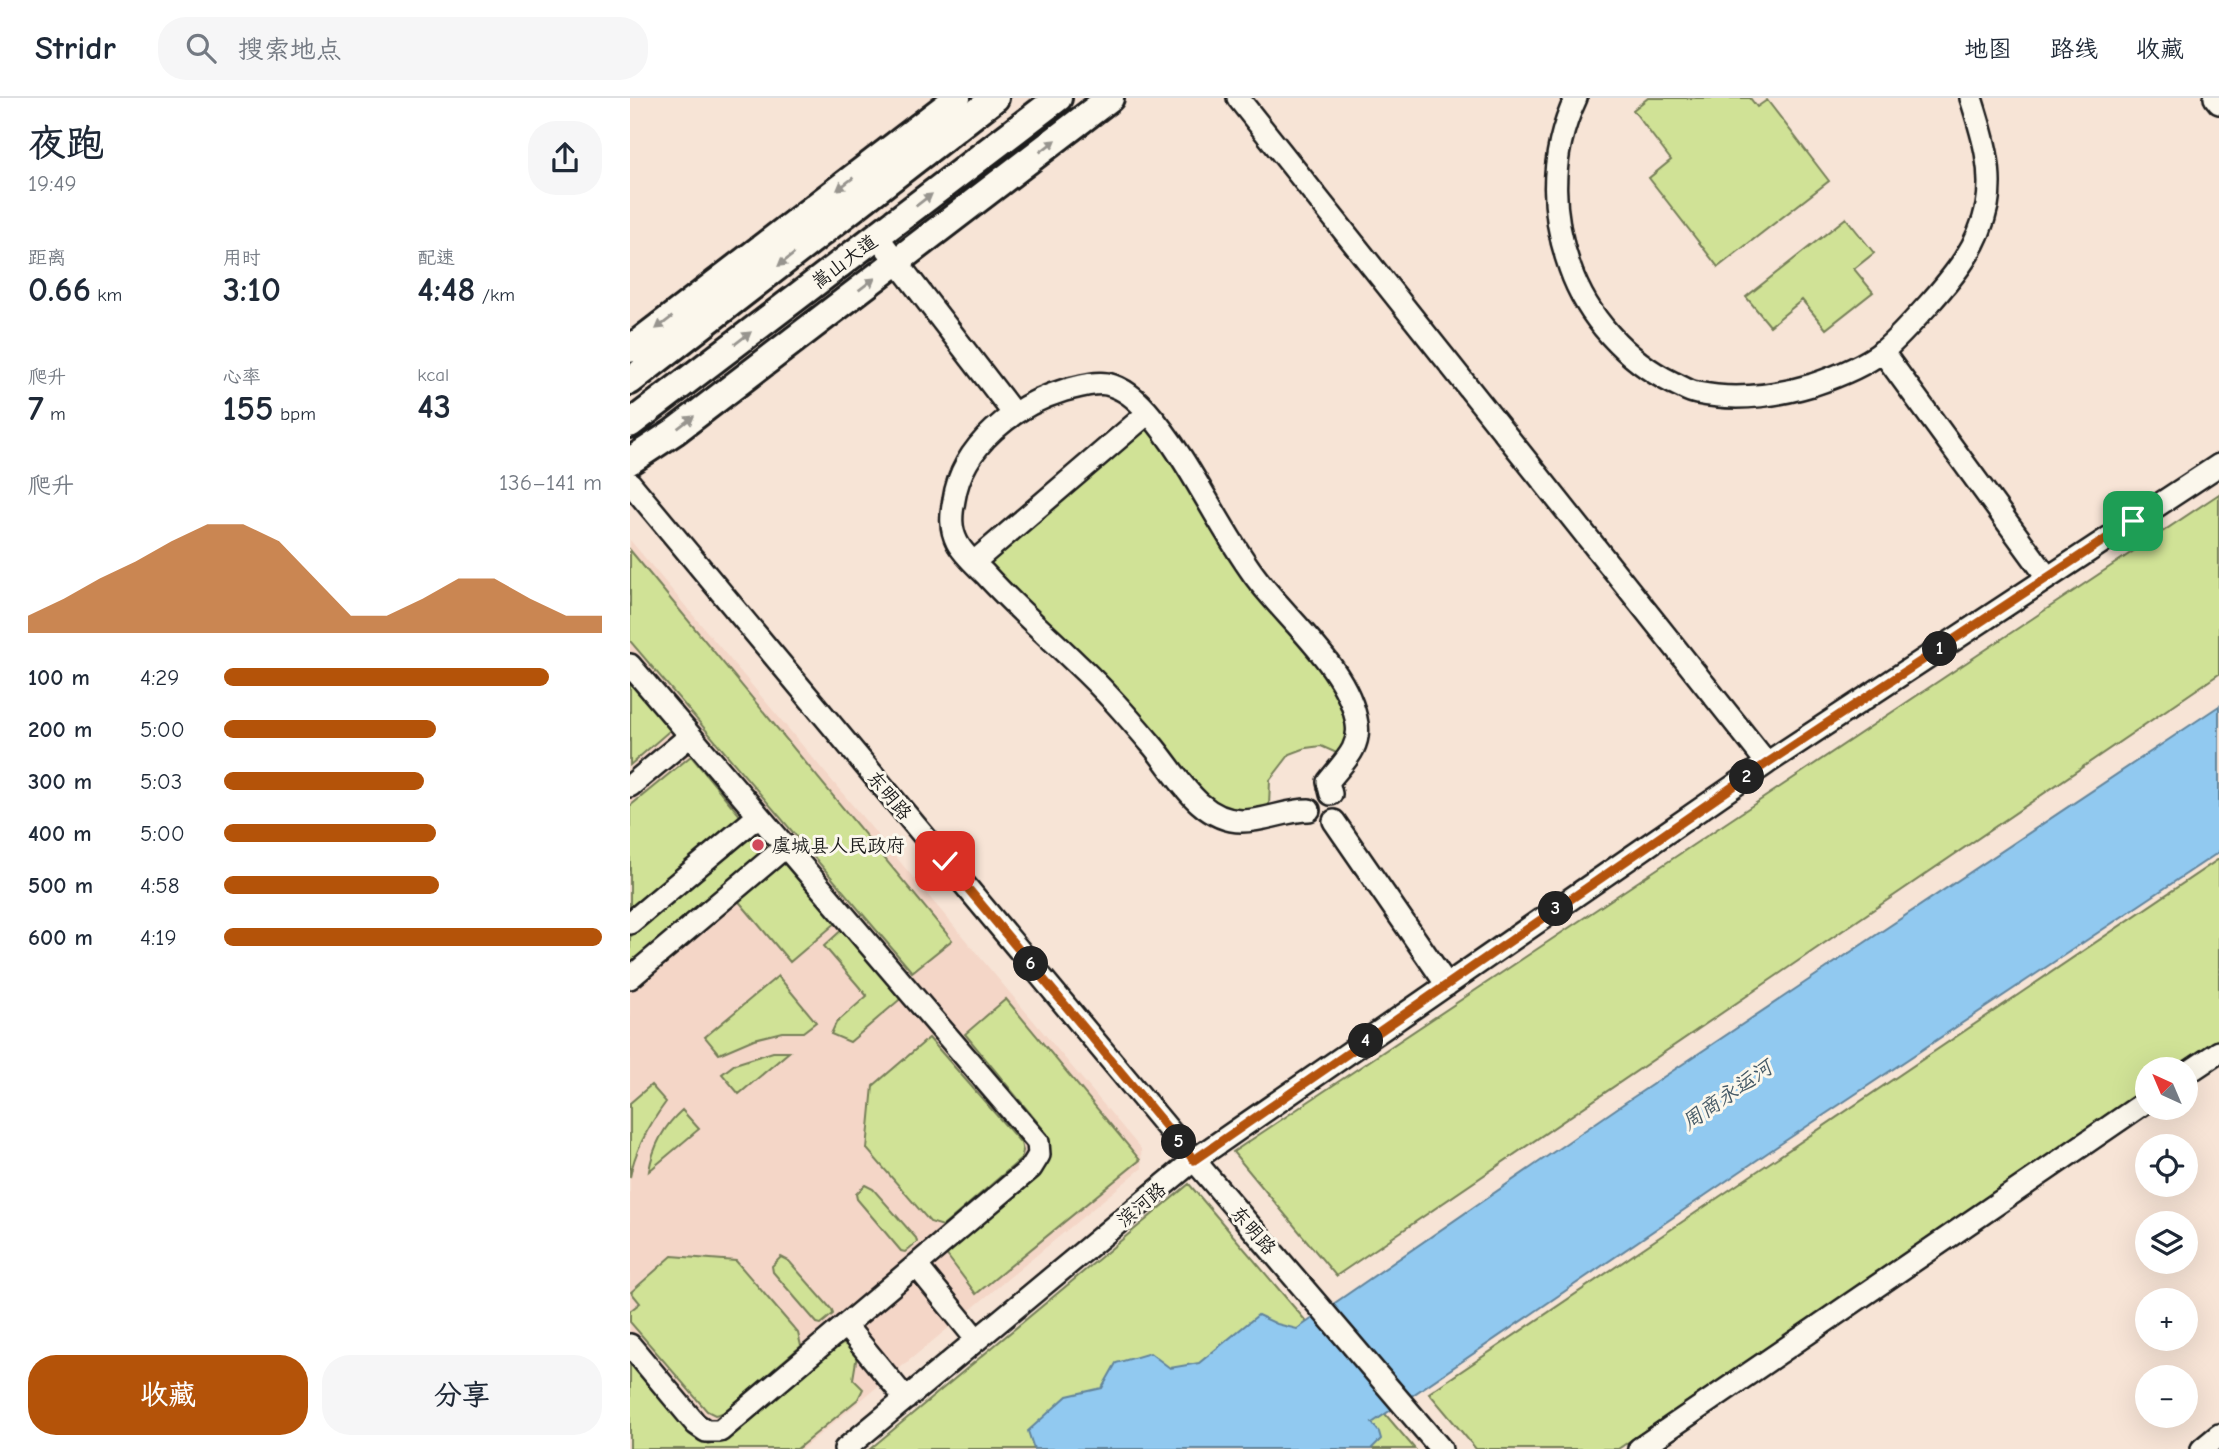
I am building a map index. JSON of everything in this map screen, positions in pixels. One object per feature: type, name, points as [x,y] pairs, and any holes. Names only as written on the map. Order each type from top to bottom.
[{"type":"main road","points":[[630,349],[957,98]]},
{"type":"main road","name":"嵩山大道","points":[[630,381],[995,98]]},
{"type":"main road","name":"嵩山大道","points":[[630,424],[1058,98]]},
{"type":"main road","points":[[630,461],[674,432],[1110,98]]},
{"type":"street","points":[[1238,98],[1767,763]]},
{"type":"street","points":[[1576,98],[1566,118],[1557,159],[1555,201],[1561,242],[1575,282],[1596,318],[1624,349],[1657,375],[1695,393],[1741,398],[1783,393],[1852,369],[1882,351],[1948,283],[1971,251],[1987,207],[1990,174],[1984,139],[1971,98]]},
{"type":"street","points":[[2215,98],[2219,103]]},
{"type":"street","points":[[877,236],[1014,414]]},
{"type":"street","points":[[1882,351],[2048,578]]},
{"type":"street","points":[[1309,810],[1241,821],[1217,815],[1178,781],[1152,744],[1095,681],[1024,614],[958,543],[951,521],[954,495],[962,471],[981,443],[1014,414],[1049,395],[1082,386],[1106,384],[1130,393],[1148,413],[1168,439],[1254,576],[1346,688],[1358,727],[1356,747],[1328,782],[1331,794]]},
{"type":"street","points":[[974,562],[1148,413]]},
{"type":"street","name":"滨河路","points":[[845,1449],[1194,1160],[1767,763],[2219,465]]},
{"type":"street","name":"东明路","points":[[630,482],[1194,1160],[1441,1449]]},
{"type":"street","points":[[630,666],[1038,1142],[1039,1155],[1031,1168],[720,1431],[706,1431],[696,1424],[630,1345]]},
{"type":"street","points":[[630,786],[690,736]]},
{"type":"street","points":[[1331,794],[1338,799],[1339,815],[1334,821],[1318,823],[1312,818],[1310,802],[1315,796],[1331,794]]},
{"type":"street","points":[[630,923],[758,816]]},
{"type":"street","points":[[1334,821],[1447,985]]},
{"type":"street","points":[[630,978],[785,847]]},
{"type":"street","points":[[2198,1066],[2219,1052]]},
{"type":"street","points":[[1639,1449],[2135,1109]]},
{"type":"street","points":[[916,1265],[977,1340]]},
{"type":"street","points":[[845,1325],[906,1399]]},
{"type":"street","points":[[2202,1449],[2219,1435]]},
{"type":"shaded area","name":"虞城县人民政府","points":[[630,540],[1141,1149],[1142,1168],[802,1449],[630,1449]]},
{"type":"green space","points":[[1648,98],[1750,98],[1757,107],[1767,100],[1829,181],[1718,267],[1649,178],[1671,160],[1633,110]]},
{"type":"green space","points":[[1846,218],[1874,253],[1854,269],[1873,292],[1826,329],[1802,300],[1770,326],[1746,297]]},
{"type":"green space","points":[[1149,422],[1345,702],[1352,733],[1341,755],[1321,746],[1290,754],[1270,780],[1269,807],[1242,814],[1220,805],[1193,787],[984,563]]},
{"type":"green space","points":[[2219,494],[2219,674],[1336,1276],[1233,1152]]},
{"type":"green space","points":[[630,550],[952,940],[912,972],[630,641]]},
{"type":"green space","points":[[630,675],[675,726],[630,765]]},
{"type":"green space","points":[[691,756],[742,818],[630,909],[630,806]]},
{"type":"green space","points":[[754,833],[768,849],[630,965],[630,937]]},
{"type":"green space","points":[[782,858],[837,922],[790,962],[736,898]]},
{"type":"green space","points":[[2219,859],[2219,1040],[2194,1057],[2135,1057],[2135,1097],[1618,1449],[1476,1449],[1429,1393]]},
{"type":"green space","points":[[845,927],[905,995],[850,1042],[831,1034],[836,1023],[867,996],[824,946]]},
{"type":"green space","points":[[778,976],[816,1022],[803,1032],[782,1032],[754,1039],[719,1054],[705,1037]]},
{"type":"green space","points":[[1006,999],[1140,1160],[976,1294],[946,1254],[1037,1177],[1049,1153],[1048,1135],[965,1034]]},
{"type":"green space","points":[[929,1038],[1021,1143],[1023,1151],[1021,1159],[943,1226],[930,1222],[867,1149],[873,1086]]},
{"type":"green space","points":[[773,1052],[789,1052],[739,1094],[722,1074],[735,1064]]},
{"type":"green space","points":[[651,1085],[666,1102],[643,1138],[630,1177],[630,1103]]},
{"type":"green space","points":[[682,1110],[699,1129],[649,1171],[660,1138]]},
{"type":"green space","points":[[1189,1184],[1415,1449],[870,1449]]},
{"type":"green space","points":[[865,1185],[873,1189],[916,1238],[917,1242],[905,1252],[901,1251],[857,1199],[856,1194]]},
{"type":"green space","points":[[672,1256],[736,1261],[798,1333],[801,1346],[723,1413],[715,1415],[707,1411],[630,1322],[630,1311],[640,1303],[631,1292]]},
{"type":"green space","points":[[781,1257],[789,1261],[832,1310],[833,1314],[821,1324],[817,1323],[773,1272],[772,1266]]},
{"type":"green space","points":[[843,1344],[853,1347],[857,1355],[853,1379],[863,1389],[858,1399],[797,1449],[630,1449],[630,1356],[698,1438],[708,1444],[719,1441],[826,1353]]},
{"type":"water","name":"周商永运河","points":[[2219,706],[2219,852],[1776,1147],[1372,1423],[1381,1439],[1371,1449],[1034,1449],[1028,1431],[1067,1396],[1102,1388],[1116,1363],[1150,1353],[1170,1368],[1199,1363],[1258,1315],[1297,1329],[1626,1102]]},
{"type":"place","name":"虞城县人民政府","points":[[758,845]]},
{"type":"route","points":[[945,861],[1194,1160],[1767,763],[2133,521]]}]
